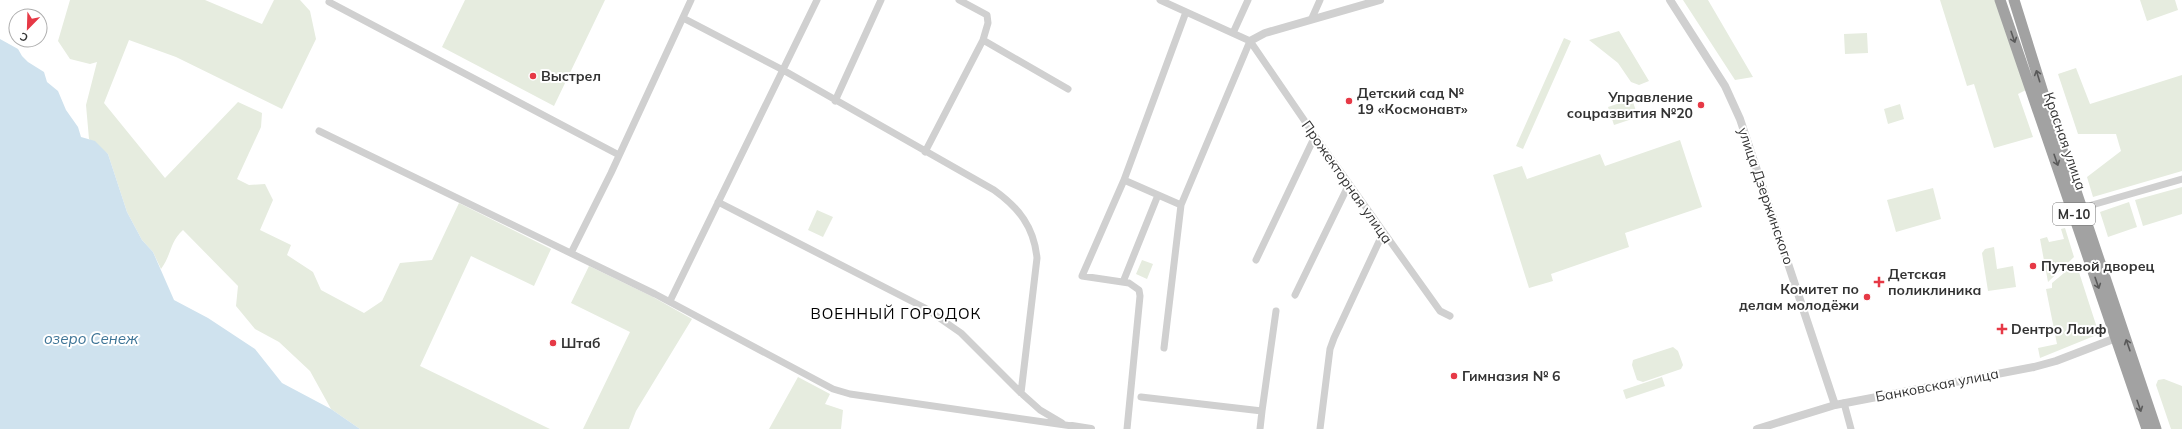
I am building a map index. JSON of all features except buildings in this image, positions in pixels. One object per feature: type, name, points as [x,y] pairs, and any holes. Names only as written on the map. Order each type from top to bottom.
[{"type":"highway","name":"Красная улица","points":[[2000,0],[2147,429]]},
{"type":"highway","name":"Красная улица","points":[[2014,0],[2044,96],[2156,429]]},
{"type":"street","points":[[571,253],[611,173],[691,0]]},
{"type":"street","points":[[670,302],[817,0]]},
{"type":"street","points":[[835,101],[881,0]]},
{"type":"street","points":[[925,152],[983,40],[988,23],[987,15],[959,0]]},
{"type":"street","points":[[1160,0],[1250,41]]},
{"type":"street","points":[[1233,33],[1248,0]]},
{"type":"street","points":[[1312,18],[1320,0]]},
{"type":"street","points":[[1164,348],[1181,204],[1250,41],[1265,33],[1312,18],[1380,0]]},
{"type":"street","name":"улица Дзержинского","points":[[1670,0],[1721,79],[1740,119],[1835,405]]},
{"type":"street","points":[[329,2],[619,155]]},
{"type":"street","points":[[1127,429],[1140,296],[1139,290],[1134,285],[1123,282],[1082,276],[1124,180],[1186,12]]},
{"type":"street","points":[[683,18],[782,70],[994,190],[1018,211],[1029,226],[1035,242],[1037,258],[1021,394]]},
{"type":"street","points":[[983,40],[1068,89]]},
{"type":"street","name":"Прожекторная улица","points":[[1250,41],[1383,233],[1440,311],[1450,316]]},
{"type":"street","points":[[319,131],[670,302],[833,389],[844,393],[1091,429]]},
{"type":"street","points":[[1256,260],[1315,136]]},
{"type":"street","points":[[2092,205],[2182,179]]},
{"type":"street","points":[[1124,180],[1181,204]]},
{"type":"street","points":[[1295,295],[1349,184]]},
{"type":"street","points":[[1123,282],[1158,195]]},
{"type":"street","points":[[718,202],[925,308],[961,333],[1021,394],[1040,410],[1070,427]]},
{"type":"street","points":[[1320,429],[1330,349],[1383,233]]},
{"type":"street","points":[[1260,429],[1276,311]]},
{"type":"street","name":"Банковская улица","points":[[1757,429],[1835,405],[2034,367],[2056,361],[2116,338]]},
{"type":"street","points":[[1141,397],[1262,411]]},
{"type":"street","points":[[1844,403],[1851,429]]},
{"type":"shaded area","points":[[70,0],[205,0],[262,24],[274,0],[300,0],[310,11],[316,39],[282,109],[176,57],[129,40],[104,103],[165,178],[238,102],[262,113],[261,127],[237,179],[249,185],[265,184],[273,200],[260,230],[291,245],[287,255],[313,272],[321,290],[364,313],[382,301],[400,263],[432,260],[459,203],[551,249],[534,286],[471,256],[420,366],[550,429],[360,429],[331,409],[310,371],[279,342],[255,329],[236,306],[238,286],[183,230],[175,239],[165,264],[161,269],[153,252],[142,240],[127,212],[108,154],[89,139],[86,105],[97,62],[90,64],[70,59],[58,41]]},
{"type":"shaded area","name":"Выстрел","points":[[465,0],[605,0],[554,106],[442,47]]},
{"type":"shaded area","points":[[1683,0],[1708,0],[1753,77],[1735,80]]},
{"type":"shaded area","points":[[1940,0],[1995,0],[2026,90],[2018,94],[2033,137],[1994,148],[1974,84],[1967,86]]},
{"type":"shaded area","points":[[2140,0],[2175,0],[2178,10],[2147,21]]},
{"type":"shaded area","points":[[1619,31],[1649,81],[1639,85],[1631,82],[1618,63],[1589,40]]},
{"type":"shaded area","points":[[1867,33],[1868,53],[1845,54],[1844,34]]},
{"type":"shaded area","points":[[1564,38],[1571,41],[1523,149],[1516,146]]},
{"type":"shaded area","points":[[2076,68],[2090,104],[2182,75],[2182,171],[2093,197],[2087,177],[2121,151],[2116,134],[2078,134],[2058,74]]},
{"type":"shaded area","points":[[1632,99],[1638,117],[1614,125],[1608,107]]},
{"type":"shaded area","points":[[1900,104],[1904,119],[1888,124],[1884,109]]},
{"type":"shaded area","points":[[1680,140],[1702,207],[1625,233],[1629,247],[1551,274],[1553,281],[1529,288],[1493,175],[1522,166],[1527,179],[1600,154],[1605,166]]},
{"type":"shaded area","points":[[2182,187],[2182,214],[2143,226],[2135,200]]},
{"type":"shaded area","points":[[1933,188],[1941,219],[1896,232],[1887,200]]},
{"type":"shaded area","points":[[2129,202],[2137,227],[2108,237],[2100,212]]},
{"type":"shaded area","points":[[817,210],[833,217],[823,237],[808,230]]},
{"type":"shaded area","points":[[2065,228],[2074,257],[2048,282],[2040,239],[2047,237],[2049,242],[2064,239],[2061,229]]},
{"type":"shaded area","points":[[1994,247],[1997,269],[2013,266],[2016,287],[1988,291],[1982,253],[1985,249]]},
{"type":"shaded area","points":[[1142,260],[1153,264],[1147,279],[1136,274]]},
{"type":"shaded area","points":[[2076,263],[2099,334],[2040,358],[2038,348],[2057,344],[2046,289],[2052,288],[2052,283]]},
{"type":"shaded area","points":[[589,266],[653,297],[692,319],[636,411],[629,429],[583,429],[630,332],[571,303]]},
{"type":"shaded area","points":[[1673,347],[1678,351],[1683,365],[1681,369],[1643,382],[1637,380],[1632,365],[1633,360]]},
{"type":"shaded area","points":[[798,377],[830,394],[825,404],[843,410],[841,429],[769,429]]},
{"type":"shaded area","points":[[1662,377],[1665,386],[1626,399],[1623,390]]},
{"type":"shaded area","points":[[2164,379],[2182,386],[2182,429],[2171,429],[2156,385],[2158,380]]},
{"type":"water","name":"озеро Сенеж","points":[[0,39],[8,43],[8,48],[18,49],[28,62],[44,72],[47,82],[58,91],[66,110],[78,127],[81,137],[95,141],[108,154],[127,212],[142,240],[153,252],[174,300],[208,318],[255,349],[282,383],[331,409],[360,429],[0,429]]},
{"type":"place","name":"Выстрел","points":[[533,76]]},
{"type":"place","name":"Детский сад № 19 «Космонавт»","points":[[1349,101]]},
{"type":"place","name":"Управление соцразвития №20","points":[[1701,105]]},
{"type":"place","name":"Путевой дворец","points":[[2033,266]]},
{"type":"place","name":"Детская поликлиника","points":[[1879,282]]},
{"type":"place","name":"Комитет по делам молодёжи","points":[[1867,297]]},
{"type":"place","name":"Dентро Лаиф","points":[[2002,329]]},
{"type":"place","name":"Штаб","points":[[553,343]]},
{"type":"place","name":"Гимназия № 6","points":[[1454,376]]},
{"type":"district","name":"ВОЕННЫЙ ГОРОДОК","points":[[896,313]]}]
